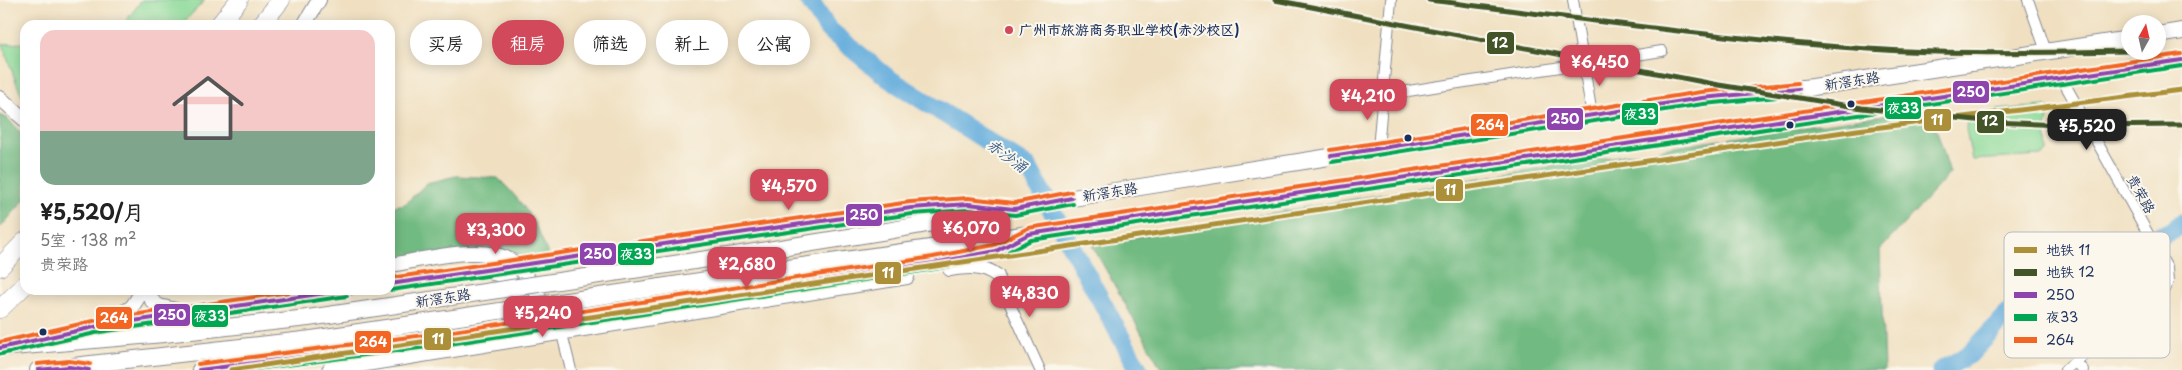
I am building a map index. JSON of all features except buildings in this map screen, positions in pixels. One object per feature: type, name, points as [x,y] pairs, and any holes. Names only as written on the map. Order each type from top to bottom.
[{"type":"highway","points":[[223,20],[239,0]]},
{"type":"highway","points":[[265,20],[281,0]]},
{"type":"highway","points":[[2166,34],[2182,31]]},
{"type":"highway","name":"新滘东路","points":[[2,348],[164,334],[308,318],[762,251],[1085,196],[1702,98],[1813,87],[2121,40]]},
{"type":"highway","name":"新滘东路","points":[[65,369],[312,339],[1029,234],[2182,60]]},
{"type":"highway","points":[[0,266],[20,246]]},
{"type":"highway","points":[[0,309],[20,291]]},
{"type":"highway","points":[[38,370],[89,370]]},
{"type":"main road","points":[[307,20],[319,0]]},
{"type":"main road","points":[[0,98],[20,116]]},
{"type":"main road","points":[[395,283],[911,208],[968,204],[1014,209]]},
{"type":"main road","points":[[199,370],[363,350],[934,263],[996,251],[1029,234]]},
{"type":"main road","points":[[996,251],[994,265],[997,276]]},
{"type":"main road","points":[[395,264],[460,254],[483,254],[507,258],[519,266],[562,334]]},
{"type":"main road","points":[[565,259],[549,274],[546,290],[553,304],[559,309],[583,317]]},
{"type":"main road","points":[[329,370],[562,334],[965,267],[988,269],[997,276]]},
{"type":"main road","points":[[476,272],[501,275],[516,285],[518,304],[511,318],[500,330]]},
{"type":"main road","points":[[99,326],[119,317],[132,308],[140,295]]},
{"type":"main road","points":[[150,295],[152,300],[159,306],[192,311]]},
{"type":"main road","points":[[2,348],[99,326],[309,295]]},
{"type":"street","points":[[1378,149],[1391,0]]},
{"type":"street","points":[[1573,0],[1592,115]]},
{"type":"street","points":[[2028,0],[2046,51]]},
{"type":"street","points":[[1383,95],[1662,52]]},
{"type":"street","name":"贵荣路","points":[[2062,79],[2146,232]]},
{"type":"street","points":[[997,276],[1040,370]]},
{"type":"street","points":[[562,334],[570,370]]},
{"type":"street","name":"贵荣路","points":[[2065,370],[2081,358]]},
{"type":"street","points":[[2076,362],[2083,370]]},
{"type":"green space","points":[[142,0],[205,0],[186,20],[127,20]]},
{"type":"green space","points":[[20,43],[20,92],[2,44]]},
{"type":"green space","points":[[2047,106],[2050,111],[2046,128],[2048,150],[2041,156],[1972,160],[1966,129],[1968,112]]},
{"type":"green space","points":[[1930,108],[1950,173],[1880,250],[1884,370],[1162,370],[1092,245],[1511,173]]},
{"type":"green space","points":[[0,115],[8,119],[20,132],[20,205],[0,228]]},
{"type":"green space","points":[[456,176],[498,178],[529,214],[549,257],[536,259],[508,252],[395,260],[395,206],[405,204],[427,183]]},
{"type":"waterway","name":"赤沙涌","points":[[809,0],[828,29],[888,78],[1028,167],[1139,370]]},
{"type":"waterway","points":[[2169,232],[2182,223]]},
{"type":"waterway","points":[[1941,370],[1969,355],[2004,318]]},
{"type":"metro line","name":"12","points":[[1275,0],[1719,85],[1862,108],[1994,122],[2082,126],[2182,125]]},
{"type":"metro line","name":"12","points":[[1429,0],[1704,34],[1814,45],[1967,53],[2121,51]]},
{"type":"metro line","name":"11","points":[[231,370],[1857,130],[2182,90]]},
{"type":"transit line","name":"264","points":[[198,364],[441,333],[933,257],[994,245],[1028,228],[2181,54]]},
{"type":"transit line","name":"250","points":[[199,370],[442,339],[934,263],[996,251],[1029,234],[2182,60]]},
{"type":"transit line","name":"夜33","points":[[248,370],[443,345],[935,269],[998,257],[1031,240],[2182,66]]},
{"type":"transit line","name":"264","points":[[1330,150],[1701,92],[1798,83]]},
{"type":"transit line","name":"250","points":[[1331,156],[1702,98],[1799,89]]},
{"type":"transit line","name":"夜33","points":[[1332,162],[1703,104],[1800,95]]},
{"type":"transit line","name":"264","points":[[395,277],[910,202],[968,198],[1014,203],[1071,192]]},
{"type":"transit line","name":"250","points":[[395,283],[911,208],[968,204],[1014,209],[1072,198]]},
{"type":"transit line","name":"夜33","points":[[395,289],[912,214],[968,210],[1015,215],[1073,204]]},
{"type":"transit line","name":"264","points":[[0,342],[98,320],[269,295]]},
{"type":"transit line","name":"250","points":[[0,348],[99,326],[312,295]]},
{"type":"transit line","name":"夜33","points":[[1,354],[100,332],[347,296]]},
{"type":"transit line","name":"264","points":[[37,364],[69,361],[90,364]]},
{"type":"transit line","name":"250","points":[[38,370],[69,367],[89,370]]},
{"type":"place","name":"广州市旅游商务职业学校(赤沙校区)","points":[[1009,30]]}]
